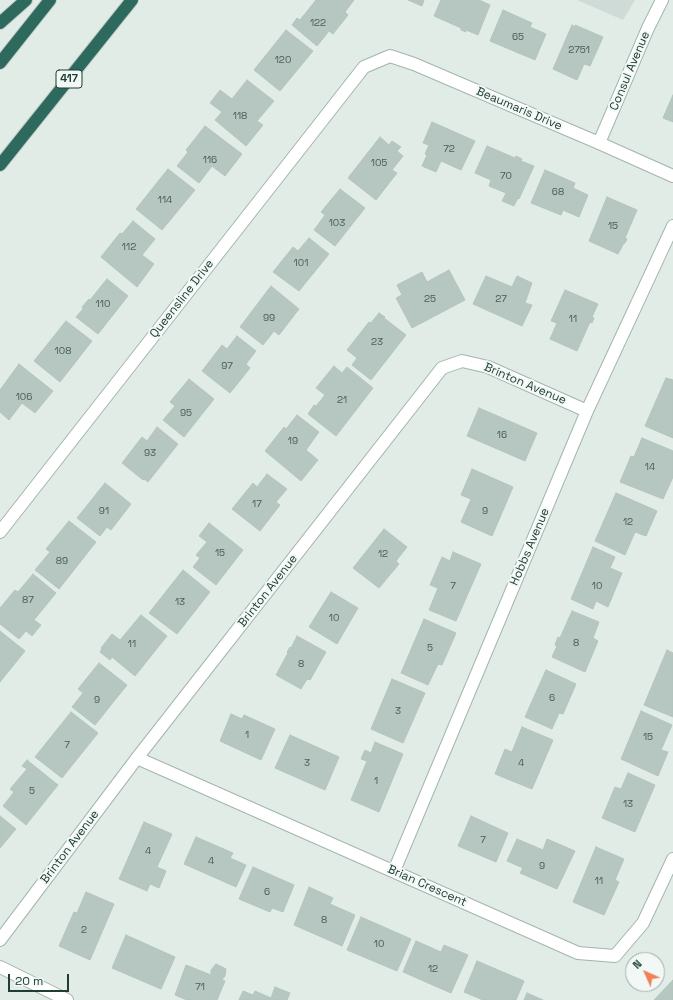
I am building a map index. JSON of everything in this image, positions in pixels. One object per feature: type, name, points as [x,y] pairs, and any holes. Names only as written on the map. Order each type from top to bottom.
[{"type":"highway","points":[[0,23],[26,0]]},
{"type":"highway","points":[[0,63],[50,0]]},
{"type":"highway","name":"417","points":[[2,163],[132,0]]},
{"type":"street","name":"Consul Avenue","points":[[599,143],[648,28],[662,0]]},
{"type":"street","name":"Beaumaris Drive","points":[[364,67],[390,56],[414,64],[673,176]]},
{"type":"street","name":"Queensline Drive","points":[[0,532],[364,67]]},
{"type":"street","name":"Hobbs Avenue","points":[[394,871],[587,411],[673,226]]},
{"type":"street","name":"Brinton Avenue","points":[[0,940],[137,758],[442,368],[462,361],[488,367],[587,411]]},
{"type":"street","name":"Brian Crescent","points":[[137,758],[578,953],[615,956],[643,923],[673,859]]},
{"type":"street","points":[[0,967],[66,1000]]},
{"type":"shaded area","points":[[577,0],[635,0],[623,20]]},
{"type":"building","points":[[316,0],[354,0],[345,12],[348,15],[333,34],[329,31],[317,46],[292,25],[297,18],[300,20]]},
{"type":"building","points":[[408,0],[424,0],[422,6]]},
{"type":"building","points":[[441,0],[479,0],[490,5],[478,35],[466,30],[466,32],[461,30],[461,28],[434,16]]},
{"type":"building","points":[[503,10],[532,23],[530,27],[546,34],[535,60],[490,41]]},
{"type":"building","points":[[572,25],[603,37],[590,66],[584,64],[577,80],[553,69]]},
{"type":"building","points":[[286,30],[313,51],[280,91],[254,70]]},
{"type":"building","points":[[247,80],[274,101],[257,121],[263,125],[246,146],[215,120],[222,112],[210,103],[220,90],[232,99]]},
{"type":"building","points":[[673,95],[673,122],[663,118]]},
{"type":"building","points":[[432,122],[475,141],[461,170],[441,161],[436,172],[422,166],[427,155],[425,154],[429,145],[423,143]]},
{"type":"building","points":[[205,126],[242,154],[225,176],[212,166],[199,183],[177,166],[188,152],[186,150]]},
{"type":"building","points":[[380,137],[389,145],[392,141],[401,147],[397,151],[403,156],[392,170],[397,173],[376,200],[348,178]]},
{"type":"building","points":[[487,146],[515,158],[516,156],[522,159],[521,161],[534,166],[519,199],[518,198],[514,206],[502,201],[506,193],[489,186],[491,180],[475,173]]},
{"type":"building","points":[[168,169],[195,190],[162,230],[136,209]]},
{"type":"building","points":[[545,170],[575,183],[573,188],[588,195],[579,217],[563,210],[561,215],[531,203]]},
{"type":"building","points":[[340,189],[365,208],[335,246],[314,230],[325,215],[321,212]]},
{"type":"building","points":[[607,197],[637,210],[625,238],[627,239],[618,254],[589,241]]},
{"type":"building","points":[[133,221],[155,239],[142,255],[154,264],[137,287],[101,257],[120,233],[122,234]]},
{"type":"building","points":[[309,238],[329,254],[299,291],[273,272],[293,247],[298,251]]},
{"type":"building","points":[[449,270],[465,300],[412,328],[396,298],[402,295],[397,285],[422,272],[427,282]]},
{"type":"building","points":[[486,276],[512,287],[517,276],[532,283],[525,303],[532,305],[522,326],[473,304]]},
{"type":"building","points":[[107,279],[128,296],[98,334],[76,317],[83,309],[82,307],[89,299],[90,300]]},
{"type":"building","points":[[271,286],[299,309],[279,335],[274,331],[263,345],[240,327]]},
{"type":"building","points":[[565,290],[598,304],[592,317],[594,318],[592,323],[590,322],[577,351],[550,339],[557,323],[551,321]]},
{"type":"building","points":[[379,313],[406,335],[371,380],[352,365],[357,358],[347,350],[369,322],[371,323]]},
{"type":"building","points":[[66,321],[92,341],[60,382],[34,361]]},
{"type":"building","points":[[237,336],[256,351],[246,364],[250,368],[230,393],[202,371],[222,345],[227,349]]},
{"type":"building","points":[[19,364],[53,391],[35,413],[22,403],[9,420],[0,412],[0,390]]},
{"type":"building","points":[[334,366],[342,373],[347,367],[373,388],[336,436],[308,414],[314,405],[316,406],[325,395],[316,388]]},
{"type":"building","points":[[666,378],[673,380],[673,438],[645,426]]},
{"type":"building","points":[[189,379],[214,399],[184,437],[163,420],[175,406],[170,402]]},
{"type":"building","points":[[479,408],[537,433],[525,461],[467,436]]},
{"type":"building","points":[[297,415],[319,432],[306,450],[318,460],[301,481],[265,451],[284,427],[286,429]]},
{"type":"building","points":[[157,427],[178,444],[148,482],[144,479],[143,480],[122,463],[142,437],[147,441]]},
{"type":"building","points":[[642,438],[673,451],[673,477],[663,499],[620,482],[631,456],[634,457]]},
{"type":"building","points":[[472,469],[513,487],[492,536],[461,522],[471,499],[461,495]]},
{"type":"building","points":[[267,474],[287,489],[276,502],[280,505],[260,531],[232,509],[253,483],[257,487]]},
{"type":"building","points":[[105,483],[131,504],[111,530],[107,527],[100,536],[77,518]]},
{"type":"building","points":[[616,493],[657,511],[646,536],[635,532],[625,555],[595,541]]},
{"type":"building","points":[[69,521],[96,542],[59,589],[35,570],[50,552],[46,549]]},
{"type":"building","points":[[209,523],[243,550],[216,585],[193,567],[200,558],[196,555],[207,542],[199,536]]},
{"type":"building","points":[[384,529],[407,547],[396,561],[399,564],[379,588],[353,568]]},
{"type":"building","points":[[593,547],[615,557],[610,568],[622,573],[608,607],[596,601],[593,609],[571,599]]},
{"type":"building","points":[[453,552],[481,564],[456,621],[429,610],[438,588],[430,585],[442,557],[450,561]]},
{"type":"building","points":[[183,570],[210,592],[177,634],[149,613]]},
{"type":"building","points":[[33,574],[56,593],[34,620],[41,625],[32,636],[26,631],[19,639],[0,624],[0,608],[15,590],[18,592]]},
{"type":"building","points":[[331,592],[358,608],[337,644],[309,627]]},
{"type":"building","points":[[572,611],[599,622],[593,638],[598,641],[585,672],[552,657],[557,646],[555,645],[558,637],[560,638]]},
{"type":"building","points":[[141,615],[167,636],[135,676],[112,657],[110,660],[100,652],[102,649],[101,648],[112,634],[120,640]]},
{"type":"building","points":[[424,619],[456,633],[442,665],[438,664],[428,685],[401,673]]},
{"type":"building","points":[[0,631],[25,651],[0,682]]},
{"type":"building","points":[[297,636],[326,652],[310,680],[307,679],[301,689],[276,675],[288,653],[287,652],[290,647],[291,648]]},
{"type":"building","points":[[667,650],[673,653],[673,717],[644,705]]},
{"type":"building","points":[[99,663],[127,685],[95,725],[72,707],[83,693],[78,689]]},
{"type":"building","points":[[546,670],[576,684],[563,714],[559,713],[552,729],[525,717]]},
{"type":"building","points":[[392,679],[425,693],[403,743],[371,729]]},
{"type":"building","points":[[641,711],[672,725],[661,750],[668,752],[658,776],[621,759]]},
{"type":"building","points":[[71,712],[98,733],[62,778],[35,757]]},
{"type":"building","points":[[231,714],[242,719],[244,715],[275,729],[261,760],[220,741]]},
{"type":"building","points":[[522,727],[553,740],[532,789],[495,774],[505,749],[512,752]]},
{"type":"building","points":[[290,735],[339,757],[325,790],[275,768]]},
{"type":"building","points":[[375,742],[403,754],[379,812],[351,800],[367,761],[361,759],[365,750],[371,753]]},
{"type":"building","points":[[27,760],[58,785],[26,825],[3,806],[14,792],[10,789],[27,769],[22,766]]},
{"type":"building","points":[[628,773],[655,785],[635,832],[602,818],[615,787],[621,789]]},
{"type":"building","points":[[0,816],[16,829],[0,848]]},
{"type":"building","points":[[471,816],[508,833],[496,862],[458,846]]},
{"type":"building","points":[[144,822],[172,834],[157,867],[166,871],[159,888],[150,884],[147,891],[119,879]]},
{"type":"building","points":[[196,837],[233,853],[230,858],[246,865],[236,887],[184,864]]},
{"type":"building","points":[[517,839],[543,850],[547,839],[575,851],[557,889],[520,873],[523,868],[507,861]]},
{"type":"building","points":[[596,847],[624,859],[615,880],[619,882],[604,915],[573,902]]},
{"type":"building","points":[[253,867],[294,885],[283,912],[272,908],[270,912],[239,899]]},
{"type":"building","points":[[309,887],[333,898],[330,904],[355,915],[342,946],[294,925]]},
{"type":"building","points":[[86,892],[114,904],[90,960],[59,946],[74,912],[77,913]]},
{"type":"building","points":[[361,917],[411,939],[397,971],[347,950]]},
{"type":"building","points":[[126,935],[175,957],[161,989],[112,968]]},
{"type":"building","points":[[416,941],[441,952],[444,945],[468,955],[451,993],[403,972]]},
{"type":"building","points":[[477,961],[524,981],[516,1000],[483,1000],[464,992]]},
{"type":"building","points":[[216,964],[226,969],[225,976],[222,980],[225,981],[217,1000],[187,1000],[175,995],[186,965],[211,975],[211,970]]},
{"type":"building","points":[[673,980],[673,1000],[654,1000],[662,992],[665,992],[665,988]]},
{"type":"building","points":[[275,987],[290,993],[287,1000],[239,1000],[243,991],[253,995],[255,991],[271,998]]},
{"type":"building","points":[[527,993],[543,1000],[524,1000]]}]
